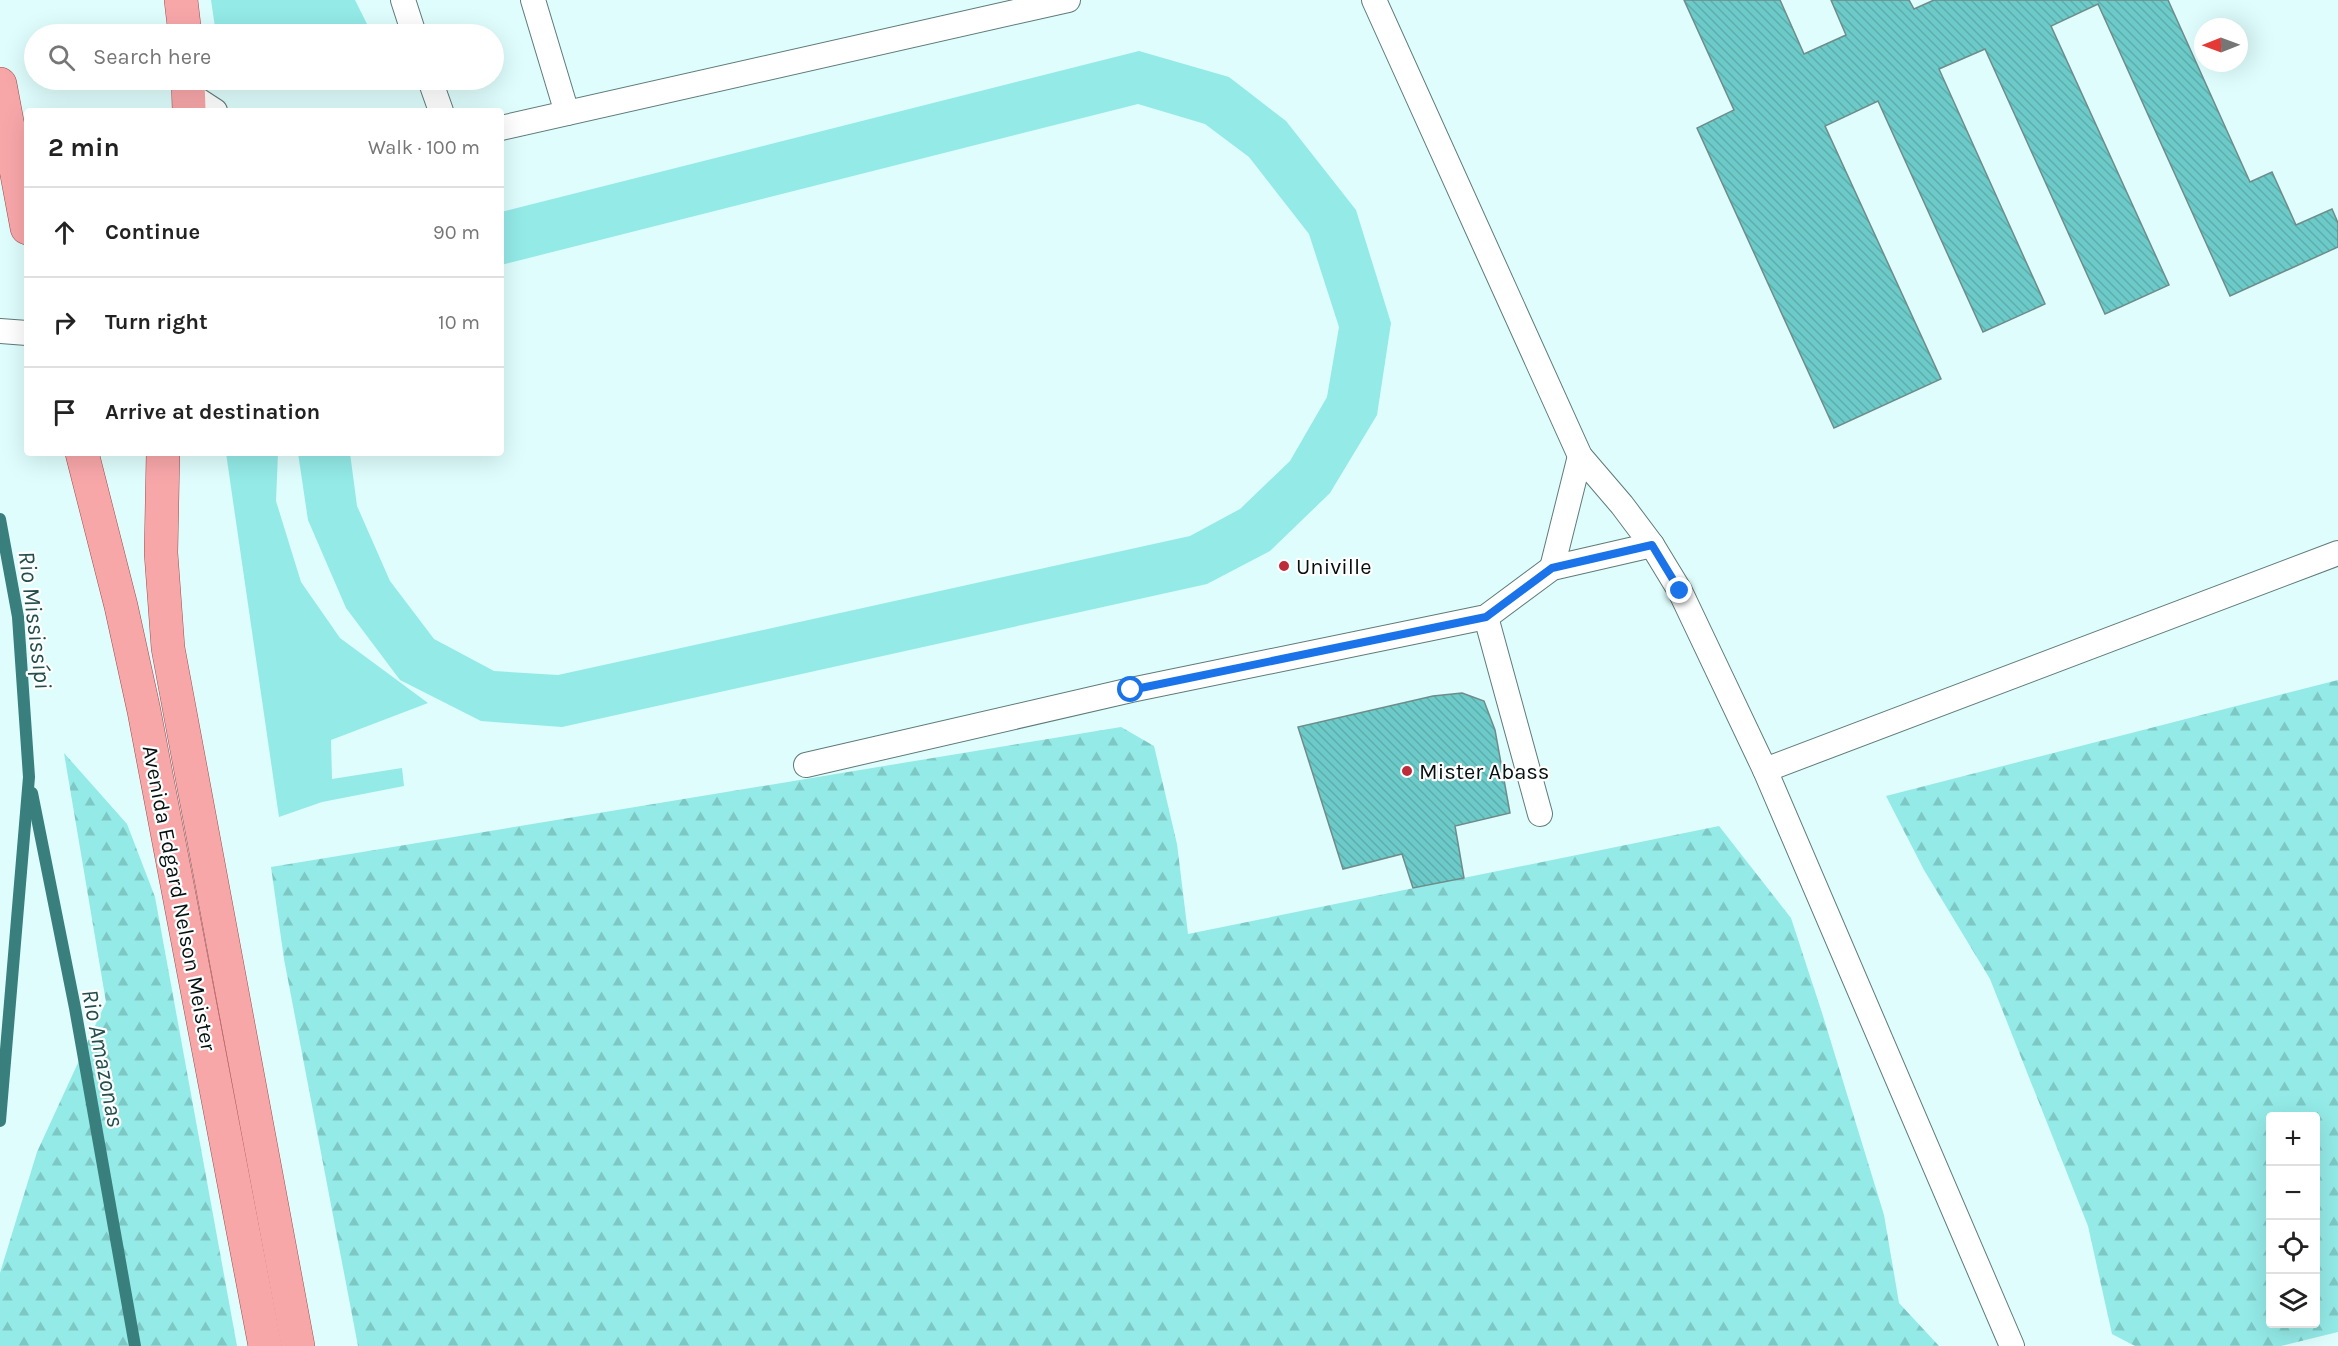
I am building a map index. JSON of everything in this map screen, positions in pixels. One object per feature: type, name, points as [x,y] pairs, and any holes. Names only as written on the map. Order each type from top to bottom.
[{"type":"main road","points":[[181,0],[184,24]]},
{"type":"main road","points":[[0,84],[24,212]]},
{"type":"main road","name":"Avenida Edgard Nelson Meister","points":[[83,456],[122,606],[144,711],[265,1346]]},
{"type":"main road","name":"Avenida Edgard Nelson Meister","points":[[163,456],[161,553],[168,648],[298,1346]]},
{"type":"lane","points":[[403,0],[411,24]]},
{"type":"lane","points":[[533,0],[567,113]]},
{"type":"lane","points":[[504,127],[1068,0]]},
{"type":"lane","points":[[1374,0],[1580,456],[1622,505],[1652,545],[1680,591],[1765,770],[2012,1346]]},
{"type":"lane","points":[[434,90],[440,108]]},
{"type":"lane","points":[[0,332],[24,333]]},
{"type":"lane","points":[[1552,568],[1580,456]]},
{"type":"lane","points":[[806,765],[1131,690],[1486,617],[1552,568],[1652,545]]},
{"type":"lane","points":[[1765,770],[2338,553]]},
{"type":"lane","points":[[1486,617],[1540,814]]},
{"type":"green space","points":[[211,0],[355,0],[367,24],[215,24]]},
{"type":"green space","points":[[1139,51],[1229,77],[1286,121],[1356,210],[1391,323],[1377,415],[1330,493],[1270,551],[1207,584],[562,727],[481,721],[400,680],[346,608],[308,520],[298,456],[350,456],[357,506],[390,581],[434,639],[494,671],[558,675],[1190,536],[1240,509],[1290,461],[1327,397],[1339,327],[1309,234],[1249,157],[1205,124],[1138,104],[504,264],[504,211]]},
{"type":"green space","points":[[226,456],[278,456],[276,501],[301,582],[340,638],[428,703],[331,740],[332,779],[402,768],[404,786],[322,802],[279,817]]},
{"type":"green space","points":[[2338,680],[2338,1332],[2281,1346],[2135,1346],[2112,1334],[2088,1226],[1990,979],[1924,870],[1886,796]]},
{"type":"green space","points":[[1121,727],[1154,746],[1177,844],[1188,934],[1719,826],[1791,918],[1884,1215],[1899,1303],[1939,1346],[358,1346],[284,959],[271,867]]},
{"type":"green space","points":[[64,753],[127,824],[155,897],[237,1346],[0,1346],[0,1273],[37,1152],[106,1002]]},
{"type":"building","points":[[1684,0],[1780,0],[1804,54],[1846,35],[1831,0],[1909,0],[1914,9],[1934,0],[2168,0],[2194,58],[2194,72],[2200,72],[2250,182],[2272,172],[2296,225],[2332,209],[2338,223],[2338,247],[2230,296],[2098,4],[2051,26],[2169,285],[2105,314],[1985,49],[1939,69],[2045,304],[1983,332],[1878,101],[1825,126],[1941,379],[1834,428],[1697,128],[1734,110]]},
{"type":"building","name":"Mister Abass","points":[[1462,693],[1484,701],[1495,730],[1510,813],[1455,826],[1464,878],[1413,888],[1402,854],[1343,869],[1298,727],[1433,696]]},
{"type":"waterway","name":"Rio Mississípi","points":[[0,519],[18,617],[29,777],[0,1121]]},
{"type":"waterway","name":"Rio Amazonas","points":[[32,793],[75,1008],[135,1346]]},
{"type":"place","name":"Univille","points":[[1284,566]]},
{"type":"place","name":"Mister Abass","points":[[1407,771]]},
{"type":"route","points":[[1131,690],[1486,617],[1552,568],[1652,545],[1680,591]]}]
